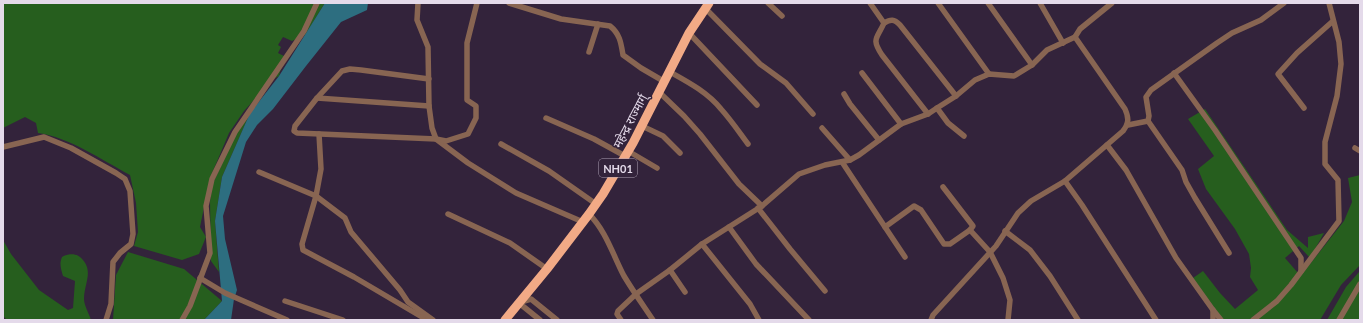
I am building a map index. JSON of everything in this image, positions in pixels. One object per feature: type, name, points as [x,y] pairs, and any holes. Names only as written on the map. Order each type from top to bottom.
[{"type":"highway","name":"महेन्द्र राज्मार्ग्","points":[[505,320],[547,269],[596,204],[642,126],[689,33],[708,6]]},
{"type":"street","points":[[182,320],[190,306],[210,253],[206,206],[212,179],[235,132],[304,31],[317,3]]},
{"type":"street","points":[[418,3],[418,20],[428,47],[429,106],[432,128],[436,139],[468,163],[516,193],[583,222]]},
{"type":"street","points":[[429,79],[350,69],[342,71],[317,98],[295,126],[294,131],[319,134],[436,139],[446,141],[468,134],[476,118],[476,106],[467,100],[467,43],[477,3]]},
{"type":"street","points":[[509,3],[561,19],[610,26],[619,36],[623,55],[641,68],[665,82]]},
{"type":"street","points":[[768,3],[782,16]]},
{"type":"street","points":[[870,3],[884,22]]},
{"type":"street","points":[[938,3],[989,74]]},
{"type":"street","points":[[988,3],[1032,65]]},
{"type":"street","points":[[1040,3],[1063,43]]},
{"type":"street","points":[[621,320],[617,314],[618,311],[636,294],[670,270],[702,244],[760,207],[799,174],[825,165],[850,160],[901,124],[928,114],[956,96],[975,80],[989,74],[1014,76],[1032,65],[1047,50],[1075,37],[1080,29],[1112,3]]},
{"type":"street","points":[[1229,253],[1192,193],[1182,170],[1148,121],[1149,116],[1146,97],[1151,90],[1217,43],[1232,33],[1261,20],[1284,3]]},
{"type":"street","points":[[1253,320],[1277,301],[1292,285],[1339,221],[1338,180],[1325,164],[1325,142],[1337,96],[1341,64],[1339,42],[1329,3]]},
{"type":"street","points":[[708,6],[760,64],[786,83],[813,114]]},
{"type":"street","points":[[928,114],[882,55],[876,45],[876,37],[884,22],[890,19],[895,20],[900,25],[956,96]]},
{"type":"street","points":[[1304,108],[1279,77],[1279,72],[1297,53],[1333,21]]},
{"type":"street","points":[[589,52],[598,24]]},
{"type":"street","points":[[689,33],[757,105]]},
{"type":"street","points":[[931,320],[933,315],[1001,239],[1018,213],[1031,202],[1065,181],[1123,131],[1128,124],[1128,117],[1125,109],[1075,37]]},
{"type":"street","points":[[670,72],[689,82],[710,97],[721,108],[748,144]]},
{"type":"street","points":[[862,73],[901,124]]},
{"type":"street","points":[[1174,73],[1229,150],[1301,258],[1301,271]]},
{"type":"street","points":[[659,92],[700,134],[739,184],[760,207],[790,250],[825,292]]},
{"type":"street","points":[[844,94],[850,104],[879,140]]},
{"type":"street","points":[[317,98],[429,106]]},
{"type":"street","points":[[937,108],[948,122],[964,136]]},
{"type":"street","points":[[546,118],[657,168]]},
{"type":"street","points":[[1128,124],[1148,121]]},
{"type":"street","points":[[642,126],[663,136],[680,153]]},
{"type":"street","points":[[822,128],[850,160]]},
{"type":"street","points":[[319,134],[321,169],[316,196],[302,244],[303,250],[354,277],[427,320]]},
{"type":"street","points":[[3,147],[44,137],[71,148],[125,179],[130,191],[133,234],[130,244],[113,262],[111,304],[106,320]]},
{"type":"street","points":[[501,144],[549,171],[596,204]]},
{"type":"street","points":[[1107,145],[1126,170],[1176,258],[1221,320]]},
{"type":"street","points":[[842,162],[905,257]]},
{"type":"street","points":[[259,172],[316,196],[345,218],[351,232],[400,290],[408,302],[433,320]]},
{"type":"street","points":[[1065,181],[1156,320]]},
{"type":"street","points":[[885,227],[914,206],[921,210],[944,244],[950,244],[970,230],[973,226],[943,187]]},
{"type":"street","points":[[448,214],[510,243],[547,269]]},
{"type":"street","points":[[589,214],[597,222],[611,247],[624,276],[653,320]]},
{"type":"street","points":[[729,227],[756,264],[809,320]]},
{"type":"street","points":[[970,230],[990,252],[1003,278],[1010,300],[1008,320]]},
{"type":"street","points":[[1005,231],[1030,250],[1050,276],[1078,320]]},
{"type":"street","points":[[702,244],[750,304],[759,320]]},
{"type":"street","points":[[670,270],[685,292]]},
{"type":"street","points":[[200,278],[225,293],[287,320]]},
{"type":"street","points":[[1339,320],[1360,284]]},
{"type":"street","points":[[518,303],[530,299],[557,320]]},
{"type":"street","points":[[285,301],[343,320]]},
{"type":"street","points":[[518,303],[540,320]]},
{"type":"street","points":[[1213,310],[1213,320]]},
{"type":"green space","points":[[3,3],[325,3],[305,35],[292,41],[283,37],[278,45],[281,47],[278,53],[284,56],[279,76],[273,79],[244,111],[229,133],[210,178],[200,227],[206,237],[199,254],[182,260],[134,246],[138,232],[136,203],[130,175],[74,144],[62,139],[38,133],[36,123],[25,117],[3,128]]},
{"type":"green space","points":[[1205,109],[1287,230],[1308,248],[1308,237],[1324,233],[1310,258],[1299,246],[1285,258],[1298,273],[1275,300],[1249,320],[1223,320],[1193,278],[1203,271],[1235,309],[1258,290],[1250,277],[1251,268],[1249,254],[1235,229],[1206,189],[1198,169],[1214,156],[1188,119]]},
{"type":"green space","points":[[250,113],[222,177],[215,221],[219,272],[211,261],[210,201],[213,183],[239,128]]},
{"type":"green space","points":[[1360,175],[1360,265],[1341,285],[1320,320],[1254,320],[1295,283],[1344,221],[1352,202],[1348,178]]},
{"type":"green space","points":[[3,240],[11,254],[39,290],[68,310],[73,308],[75,281],[63,276],[61,260],[62,257],[73,254],[80,257],[87,267],[88,272],[84,299],[91,320],[7,320],[3,316]]},
{"type":"green space","points":[[128,252],[184,269],[222,301],[204,320],[113,320],[116,275]]},
{"type":"green space","points":[[1359,272],[1360,320],[1327,320],[1346,287]]},
{"type":"water","points":[[325,3],[368,3],[367,10],[341,22],[273,109],[257,125],[246,142],[223,216],[225,239],[237,290],[231,320],[204,320],[222,301],[215,221],[222,177],[250,113],[279,76]]}]
